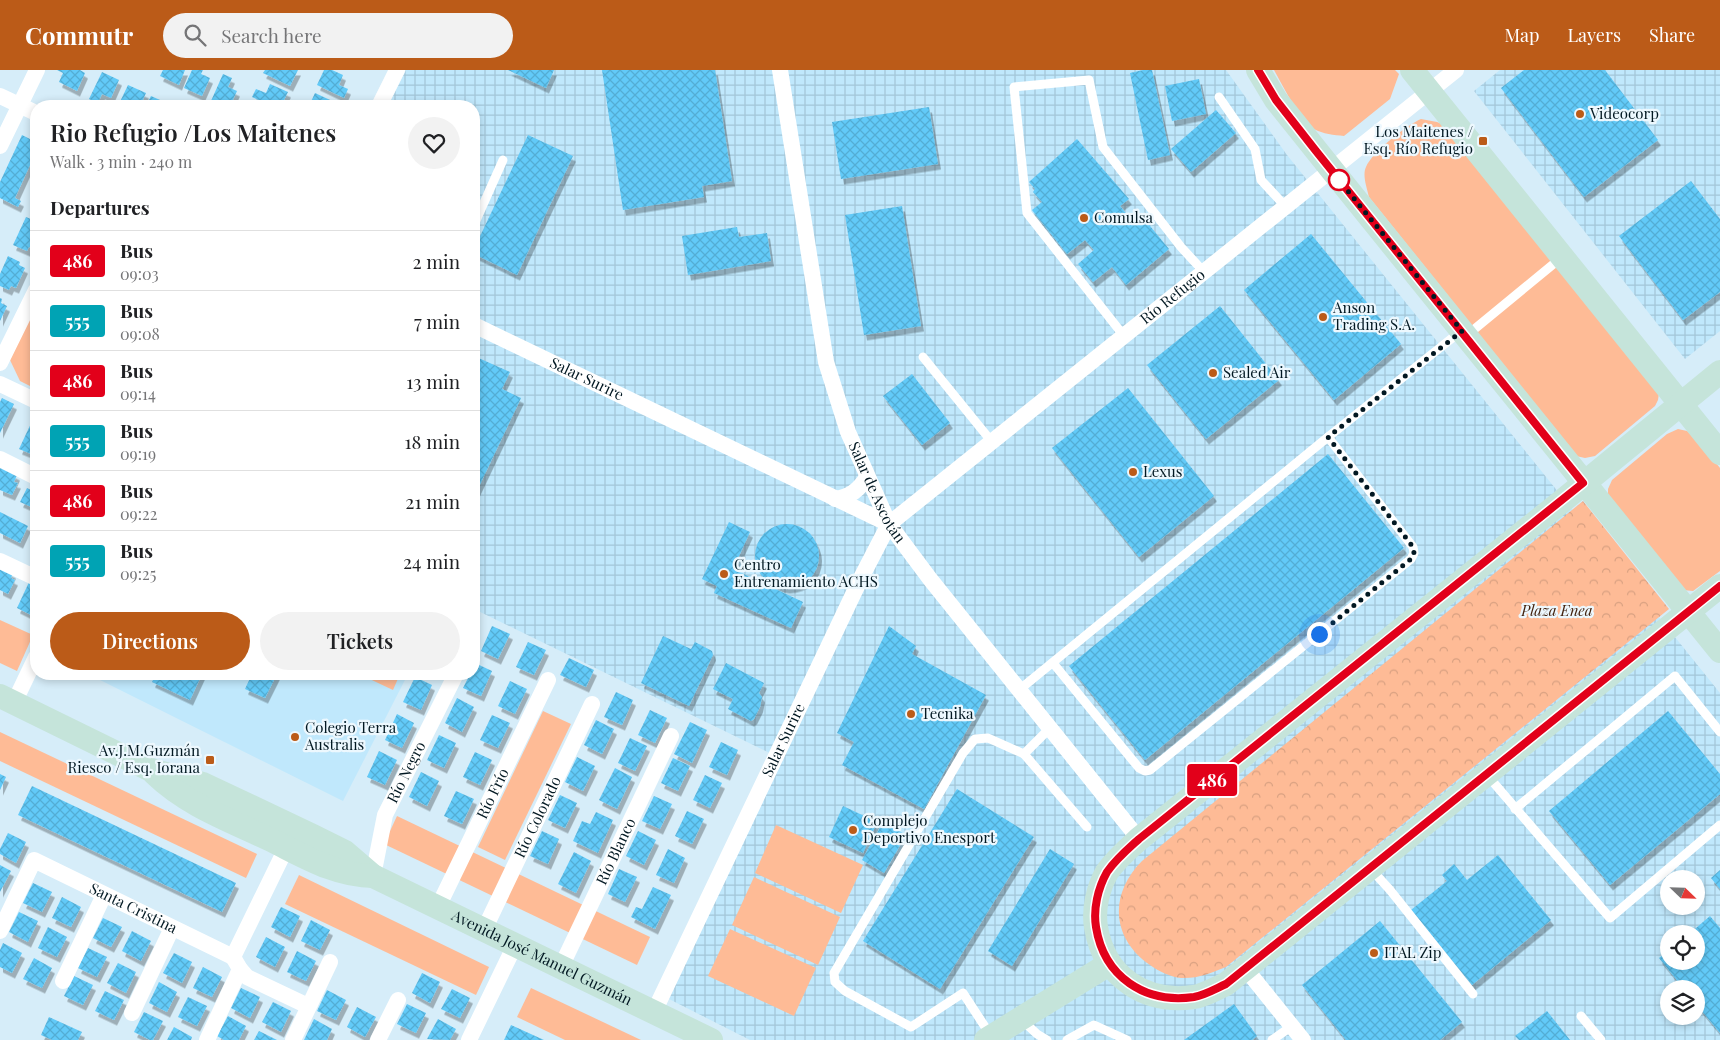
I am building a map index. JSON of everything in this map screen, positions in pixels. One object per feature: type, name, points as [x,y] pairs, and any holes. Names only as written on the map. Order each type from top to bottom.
[{"type":"street","points":[[0,146],[37,70]]},
{"type":"street","points":[[382,100],[397,70]]},
{"type":"street","name":"Salar de Ascotán","points":[[780,70],[825,354],[834,391],[845,424],[867,477],[889,524],[930,579],[1139,839]]},
{"type":"street","points":[[1258,70],[1276,100],[1720,651]]},
{"type":"street","points":[[1412,70],[1720,453]]},
{"type":"street","name":"Río Refugio","points":[[889,524],[1456,70]]},
{"type":"street","points":[[0,96],[30,110]]},
{"type":"street","points":[[0,362],[30,302]]},
{"type":"street","name":"Salar Surire","points":[[480,328],[889,524],[860,580],[654,1012]]},
{"type":"street","points":[[1720,372],[1139,839],[1120,857],[1107,872],[1096,906],[1095,921],[1102,949],[1109,964],[1117,974],[1136,988],[1172,998],[1195,997],[1226,984],[1720,586]]},
{"type":"street","points":[[0,384],[30,398]]},
{"type":"street","points":[[0,459],[30,474]]},
{"type":"street","points":[[835,499],[856,492],[867,477]]},
{"type":"street","points":[[0,561],[30,575]]},
{"type":"street","points":[[7,699],[30,665]]},
{"type":"street","name":"Río Negro","points":[[373,876],[385,815],[453,680]]},
{"type":"street","name":"Río Frío","points":[[438,907],[548,680]]},
{"type":"street","name":"Avenida José Manuel Guzmán","points":[[7,699],[151,770],[203,784],[292,838],[337,871],[362,876],[373,876],[711,1040]]},
{"type":"street","name":"Río Colorado","points":[[484,930],[592,704]]},
{"type":"street","name":"Río Blanco","points":[[562,967],[672,736]]},
{"type":"street","points":[[207,1040],[236,963],[292,838]]},
{"type":"street","name":"Santa Cristina","points":[[0,931],[34,860],[172,928],[236,963],[247,977],[308,1006]]},
{"type":"street","points":[[63,981],[104,895]]},
{"type":"street","points":[[132,1013],[172,928]]},
{"type":"street","points":[[469,1040],[515,945]]},
{"type":"street","points":[[293,1040],[330,962]]},
{"type":"street","points":[[988,1038],[1109,964]]},
{"type":"street","points":[[1245,968],[1303,1040]]},
{"type":"street","points":[[379,1040],[398,1000]]},
{"type":"lane","points":[[1124,336],[1027,213],[1014,87],[1089,80],[1103,146],[1175,239],[1204,272]]},
{"type":"lane","points":[[1219,97],[1255,149],[1261,180],[1286,207]]},
{"type":"lane","points":[[480,212],[503,160]]},
{"type":"lane","points":[[1019,690],[1328,437],[1562,257]]},
{"type":"lane","points":[[923,357],[992,442]]},
{"type":"lane","points":[[1053,663],[1140,768],[1145,771],[1150,770],[1411,559],[1414,553],[1413,547],[1328,437]]},
{"type":"lane","points":[[1515,809],[1674,676],[1720,732]]},
{"type":"lane","points":[[1024,754],[1050,728]]},
{"type":"lane","points":[[988,1038],[963,993],[911,1028],[845,991],[835,982],[834,973],[963,753],[975,739],[988,738],[1024,754],[1087,827]]},
{"type":"lane","points":[[1486,774],[1610,918],[1720,825]]},
{"type":"lane","points":[[1370,867],[1473,994]]},
{"type":"lane","points":[[1581,1016],[1601,1040]]},
{"type":"lane","points":[[1021,1019],[1037,1034],[1047,1040]]},
{"type":"lane","points":[[1066,1040],[1094,1025],[1127,1040]]},
{"type":"lane","points":[[1272,1040],[1292,1026]]},
{"type":"shaded area","points":[[406,70],[1226,70],[1287,155],[1720,693],[1720,1040],[750,1040],[667,998],[780,758],[480,612],[480,100],[391,100]]},
{"type":"shaded area","points":[[1500,70],[1720,70],[1720,331],[1685,359],[1474,91]]},
{"type":"shaded area","name":"Colegio Terra Australis","points":[[100,680],[405,680],[343,801]]},
{"type":"green space","points":[[1274,70],[1395,70],[1399,74],[1390,99],[1344,136],[1321,132],[1309,125],[1292,102]]},
{"type":"green space","points":[[1421,119],[1446,126],[1659,393],[1655,406],[1595,456],[1585,458],[1576,456],[1369,197],[1364,174],[1370,161],[1390,140]]},
{"type":"green space","points":[[30,318],[30,386],[20,381],[10,360]]},
{"type":"green space","points":[[1678,429],[1687,431],[1695,437],[1720,468],[1720,571],[1693,591],[1683,590],[1608,497],[1608,489],[1612,480],[1667,434]]},
{"type":"green space","name":"Plaza Enea","points":[[1583,501],[1669,609],[1226,967],[1198,977],[1181,978],[1157,969],[1137,954],[1128,942],[1122,929],[1119,915],[1124,887],[1131,874],[1142,861]]},
{"type":"green space","points":[[0,620],[30,634],[30,642],[17,671],[0,663]]},
{"type":"green space","points":[[372,680],[397,680],[393,690]]},
{"type":"green space","points":[[543,711],[571,724],[505,860],[478,847]]},
{"type":"green space","points":[[0,732],[257,854],[246,878],[0,761]]},
{"type":"green space","points":[[397,816],[650,937],[637,965],[384,844]]},
{"type":"green space","points":[[776,825],[863,865],[841,913],[755,873]]},
{"type":"green space","points":[[299,875],[489,967],[476,995],[285,904]]},
{"type":"green space","points":[[754,877],[840,917],[818,965],[732,925]]},
{"type":"green space","points":[[730,929],[816,968],[794,1016],[708,976]]},
{"type":"green space","points":[[531,988],[641,1040],[565,1040],[517,1017]]},
{"type":"building","points":[[57,70],[80,70],[85,73],[77,91],[59,82],[63,73]]},
{"type":"building","points":[[163,70],[185,70],[179,85],[160,76]]},
{"type":"building","points":[[192,70],[203,70],[201,74],[210,78],[202,96],[184,88]]},
{"type":"building","points":[[265,70],[298,70],[290,86],[263,73]]},
{"type":"building","points":[[324,70],[332,70],[343,75],[339,85],[348,89],[344,98],[317,85]]},
{"type":"building","points":[[508,70],[554,70],[546,88]]},
{"type":"building","points":[[602,70],[715,70],[732,181],[702,186],[704,197],[623,210]]},
{"type":"building","points":[[1152,70],[1170,155],[1148,160],[1130,73]]},
{"type":"building","name":"Videocorp","points":[[1524,70],[1605,70],[1658,140],[1584,197],[1501,88]]},
{"type":"building","points":[[102,72],[119,80],[111,98],[102,94],[99,100],[89,99]]},
{"type":"building","points":[[223,74],[232,78],[228,87],[237,91],[233,100],[211,100]]},
{"type":"building","points":[[1199,79],[1206,114],[1172,121],[1165,86]]},
{"type":"building","points":[[270,84],[288,92],[284,100],[259,100],[252,97],[256,89],[266,93]]},
{"type":"building","points":[[128,85],[146,93],[143,100],[121,100]]},
{"type":"building","points":[[315,93],[330,100],[312,100]]},
{"type":"building","points":[[151,96],[160,100],[149,100]]},
{"type":"building","points":[[929,107],[938,164],[841,179],[832,122]]},
{"type":"building","points":[[1216,110],[1236,133],[1191,172],[1171,149]]},
{"type":"building","points":[[22,135],[30,139],[30,165],[15,198],[21,201],[18,207],[0,198],[0,182]]},
{"type":"building","points":[[528,135],[573,156],[517,275],[480,257],[480,236]]},
{"type":"building","name":"Comulsa","points":[[1077,139],[1129,199],[1120,206],[1133,222],[1141,215],[1169,249],[1126,285],[1112,267],[1093,282],[1078,264],[1094,250],[1085,240],[1067,254],[1032,210],[1042,202],[1033,192],[1035,189],[1029,182]]},
{"type":"building","points":[[1691,181],[1720,219],[1720,292],[1683,320],[1619,236]]},
{"type":"building","points":[[902,206],[921,326],[864,335],[845,215]]},
{"type":"building","points":[[26,217],[30,219],[30,247],[27,251],[13,245]]},
{"type":"building","points":[[737,227],[739,237],[767,233],[771,261],[688,275],[682,236]]},
{"type":"building","name":"Anson Trading S.A.","points":[[1311,234],[1401,344],[1334,400],[1244,290]]},
{"type":"building","points":[[8,256],[20,262],[19,265],[25,268],[16,288],[11,286],[9,290],[0,286],[0,274]]},
{"type":"building","points":[[0,298],[2,299],[1,303],[7,306],[0,321]]},
{"type":"building","name":"Sealed Air","points":[[1220,306],[1279,380],[1206,439],[1147,365]]},
{"type":"building","points":[[480,359],[510,372],[502,389],[521,398],[480,484]]},
{"type":"building","points":[[912,374],[950,423],[922,445],[883,396]]},
{"type":"building","name":"Lexus","points":[[1128,388],[1214,496],[1139,557],[1052,448]]},
{"type":"building","points":[[2,398],[14,404],[0,433],[0,402]]},
{"type":"building","points":[[30,426],[30,454],[19,449]]},
{"type":"building","points":[[1328,454],[1404,548],[1145,760],[1069,666]]},
{"type":"building","points":[[0,467],[17,475],[14,482],[18,483],[12,495],[0,490]]},
{"type":"building","points":[[27,488],[30,490],[30,506],[20,502]]},
{"type":"building","points":[[0,512],[28,526],[20,543],[0,533]]},
{"type":"building","name":"Centro Entrenamiento ACHS","points":[[729,522],[750,532],[733,569],[803,602],[791,628],[714,593],[717,586],[702,579]]},
{"type":"building","points":[[787,524],[805,530],[813,538],[819,556],[813,574],[805,582],[787,588],[769,582],[761,574],[755,556],[761,538],[769,530]]},
{"type":"building","points":[[0,567],[13,573],[11,578],[15,580],[8,594],[0,590]]},
{"type":"building","points":[[30,580],[30,614],[17,608]]},
{"type":"building","points":[[492,626],[510,634],[498,659],[481,651]]},
{"type":"building","name":"Tecnika","points":[[889,626],[916,646],[912,654],[986,695],[924,809],[842,765],[854,742],[837,733]]},
{"type":"building","points":[[663,636],[691,649],[695,642],[712,651],[713,655],[689,706],[641,683]]},
{"type":"building","points":[[528,642],[546,650],[534,675],[516,667]]},
{"type":"building","points":[[569,658],[594,670],[586,687],[560,675]]},
{"type":"building","points":[[726,663],[764,683],[759,693],[762,697],[760,707],[751,721],[728,709],[733,699],[713,689]]},
{"type":"building","points":[[480,665],[492,671],[481,696],[463,688],[467,680],[480,680]]},
{"type":"building","points":[[153,680],[199,680],[190,700],[152,682]]},
{"type":"building","points":[[249,680],[274,680],[265,698],[245,689]]},
{"type":"building","points":[[414,680],[421,680],[432,685],[421,710],[403,702]]},
{"type":"building","points":[[510,681],[527,689],[515,714],[498,706]]},
{"type":"building","points":[[616,692],[633,700],[622,725],[604,717]]},
{"type":"building","points":[[457,698],[474,707],[462,732],[445,723]]},
{"type":"building","points":[[650,710],[667,718],[655,743],[638,735]]},
{"type":"building","points":[[1668,711],[1720,774],[1720,794],[1610,885],[1549,811]]},
{"type":"building","points":[[397,714],[414,723],[402,748],[385,740]]},
{"type":"building","points":[[492,715],[510,723],[498,748],[480,740]]},
{"type":"building","points":[[596,720],[614,729],[602,754],[584,745]]},
{"type":"building","points":[[690,722],[707,730],[692,763],[674,754]]},
{"type":"building","points":[[439,735],[456,743],[444,768],[427,760]]},
{"type":"building","points":[[630,738],[647,746],[635,771],[618,763]]},
{"type":"building","points":[[721,742],[738,750],[727,775],[709,767]]},
{"type":"building","points":[[379,751],[397,760],[385,785],[367,777]]},
{"type":"building","points":[[475,752],[492,760],[480,785],[463,777]]},
{"type":"building","points":[[577,757],[595,766],[583,791],[565,782]]},
{"type":"building","points":[[673,758],[690,766],[678,791],[661,783]]},
{"type":"building","points":[[615,768],[632,777],[617,809],[599,800]]},
{"type":"building","points":[[421,772],[439,781],[427,806],[409,797]]},
{"type":"building","points":[[0,774],[6,777],[0,790]]},
{"type":"building","points":[[705,775],[722,783],[710,808],[693,800]]},
{"type":"building","points":[[32,786],[236,883],[222,912],[18,815]]},
{"type":"building","points":[[957,789],[1034,837],[940,989],[863,941]]},
{"type":"building","points":[[456,791],[474,799],[462,824],[444,816]]},
{"type":"building","points":[[560,795],[577,803],[565,828],[548,820]]},
{"type":"building","points":[[654,796],[672,804],[660,829],[642,821]]},
{"type":"building","name":"Complejo Deportivo Enesport","points":[[843,806],[877,822],[863,853],[829,837]]},
{"type":"building","points":[[687,811],[704,819],[692,844],[675,836]]},
{"type":"building","points":[[596,812],[613,820],[598,853],[573,841],[582,821],[590,824]]},
{"type":"building","points":[[883,822],[906,835],[884,873],[862,860]]},
{"type":"building","points":[[542,831],[559,839],[548,864],[530,856]]},
{"type":"building","points":[[638,831],[656,840],[644,865],[626,856]]},
{"type":"building","points":[[8,833],[26,842],[16,863],[0,854],[0,849]]},
{"type":"building","points":[[668,849],[685,858],[674,883],[656,875]]},
{"type":"building","points":[[1050,849],[1074,864],[1012,966],[988,951]]},
{"type":"building","points":[[574,852],[591,861],[576,893],[558,884]]},
{"type":"building","points":[[1498,855],[1551,920],[1472,985],[1411,910],[1447,881],[1442,875],[1454,864],[1467,880]]},
{"type":"building","points":[[0,865],[11,871],[0,892]]},
{"type":"building","points":[[619,869],[637,877],[625,902],[608,894]]},
{"type":"building","points":[[1720,870],[1720,889],[1711,878]]},
{"type":"building","points":[[33,883],[52,892],[42,912],[23,903]]},
{"type":"building","points":[[653,887],[671,895],[655,929],[631,917],[636,907],[642,909]]},
{"type":"building","points":[[62,897],[81,907],[71,927],[52,918]]},
{"type":"building","points":[[281,907],[300,916],[290,937],[271,927]]},
{"type":"building","points":[[19,912],[38,921],[28,942],[9,932]]},
{"type":"building","points":[[1710,916],[1720,928],[1720,1033],[1705,1015],[1705,980],[1677,980],[1669,970],[1705,970],[1705,925],[1700,925]]},
{"type":"building","points":[[103,918],[122,927],[111,947],[93,938]]},
{"type":"building","points":[[311,920],[330,930],[320,950],[301,941]]},
{"type":"building","name":"ITAL Zip","points":[[1380,921],[1462,1022],[1440,1040],[1346,1040],[1302,985]]},
{"type":"building","points":[[48,927],[67,937],[57,957],[38,948]]},
{"type":"building","points":[[132,931],[151,941],[141,961],[122,951]]},
{"type":"building","points":[[266,937],[285,947],[275,967],[256,957]]},
{"type":"building","points":[[3,943],[22,953],[12,973],[0,967],[0,950]]},
{"type":"building","points":[[88,948],[107,957],[97,977],[78,968]]},
{"type":"building","points":[[297,951],[316,961],[306,981],[287,972]]},
{"type":"building","points":[[174,953],[192,962],[182,983],[163,973]]},
{"type":"building","points":[[34,958],[52,968],[42,988],[23,979]]},
{"type":"building","points":[[118,963],[136,972],[126,993],[107,983]]},
{"type":"building","points":[[203,967],[222,977],[212,997],[193,988]]},
{"type":"building","points":[[422,973],[440,982],[430,1003],[412,993]]},
{"type":"building","points":[[74,976],[93,985],[83,1005],[64,996]]},
{"type":"building","points":[[159,982],[177,992],[167,1012],[149,1003]]},
{"type":"building","points":[[241,988],[260,997],[250,1018],[231,1008]]},
{"type":"building","points":[[452,989],[470,998],[460,1018],[441,1009]]},
{"type":"building","points":[[327,990],[346,1000],[336,1020],[317,1011]]},
{"type":"building","points":[[105,991],[124,1000],[114,1020],[95,1011]]},
{"type":"building","points":[[188,997],[207,1006],[197,1026],[178,1017]]},
{"type":"building","points":[[273,1002],[291,1011],[281,1032],[262,1022]]},
{"type":"building","points":[[407,1004],[426,1013],[416,1033],[397,1024]]},
{"type":"building","points":[[1234,1004],[1257,1036],[1252,1040],[1184,1040]]},
{"type":"building","points":[[357,1007],[376,1017],[365,1037],[347,1027]]},
{"type":"building","points":[[1547,1011],[1570,1040],[1519,1040],[1515,1036]]},
{"type":"building","points":[[144,1012],[163,1021],[153,1040],[134,1032]]},
{"type":"building","points":[[228,1016],[246,1026],[239,1040],[224,1040],[217,1036]]},
{"type":"building","points":[[49,1017],[82,1032],[78,1040],[52,1040],[41,1035]]},
{"type":"building","points":[[314,1019],[332,1029],[327,1040],[304,1040]]},
{"type":"building","points":[[438,1019],[456,1029],[450,1040],[427,1039]]},
{"type":"building","points":[[511,1025],[544,1040],[504,1040]]},
{"type":"building","points":[[174,1027],[192,1037],[191,1040],[167,1040]]},
{"type":"building","points":[[259,1031],[277,1040],[254,1040]]},
{"type":"bus line","name":"486","points":[[1258,70],[1276,100],[1316,151],[1583,483],[1139,839],[1120,857],[1107,872],[1100,889],[1095,921],[1102,949],[1109,964],[1117,974],[1136,988],[1159,996],[1172,998],[1195,997],[1226,984],[1720,586]]},
{"type":"place","name":"Videocorp","points":[[1580,114]]},
{"type":"place","name":"Los Maitenes / Esq. Río Refugio","points":[[1483,141]]},
{"type":"place","name":"Comulsa","points":[[1084,218]]},
{"type":"place","name":"Anson Trading S.A.","points":[[1323,317]]},
{"type":"place","name":"Sealed Air","points":[[1213,373]]},
{"type":"place","name":"Lexus","points":[[1133,472]]},
{"type":"place","name":"Centro Entrenamiento ACHS","points":[[724,574]]},
{"type":"place","name":"Tecnika","points":[[911,714]]},
{"type":"place","name":"Colegio Terra Australis","points":[[295,737]]},
{"type":"place","name":"Av.J.M.Guzmán Riesco / Esq. Iorana","points":[[210,760]]},
{"type":"place","name":"Complejo Deportivo Enesport","points":[[853,830]]},
{"type":"place","name":"ITAL Zip","points":[[1374,953]]},
{"type":"route","points":[[1319,634],[1411,559],[1414,553],[1413,547],[1328,437],[1462,331],[1339,180]]}]
